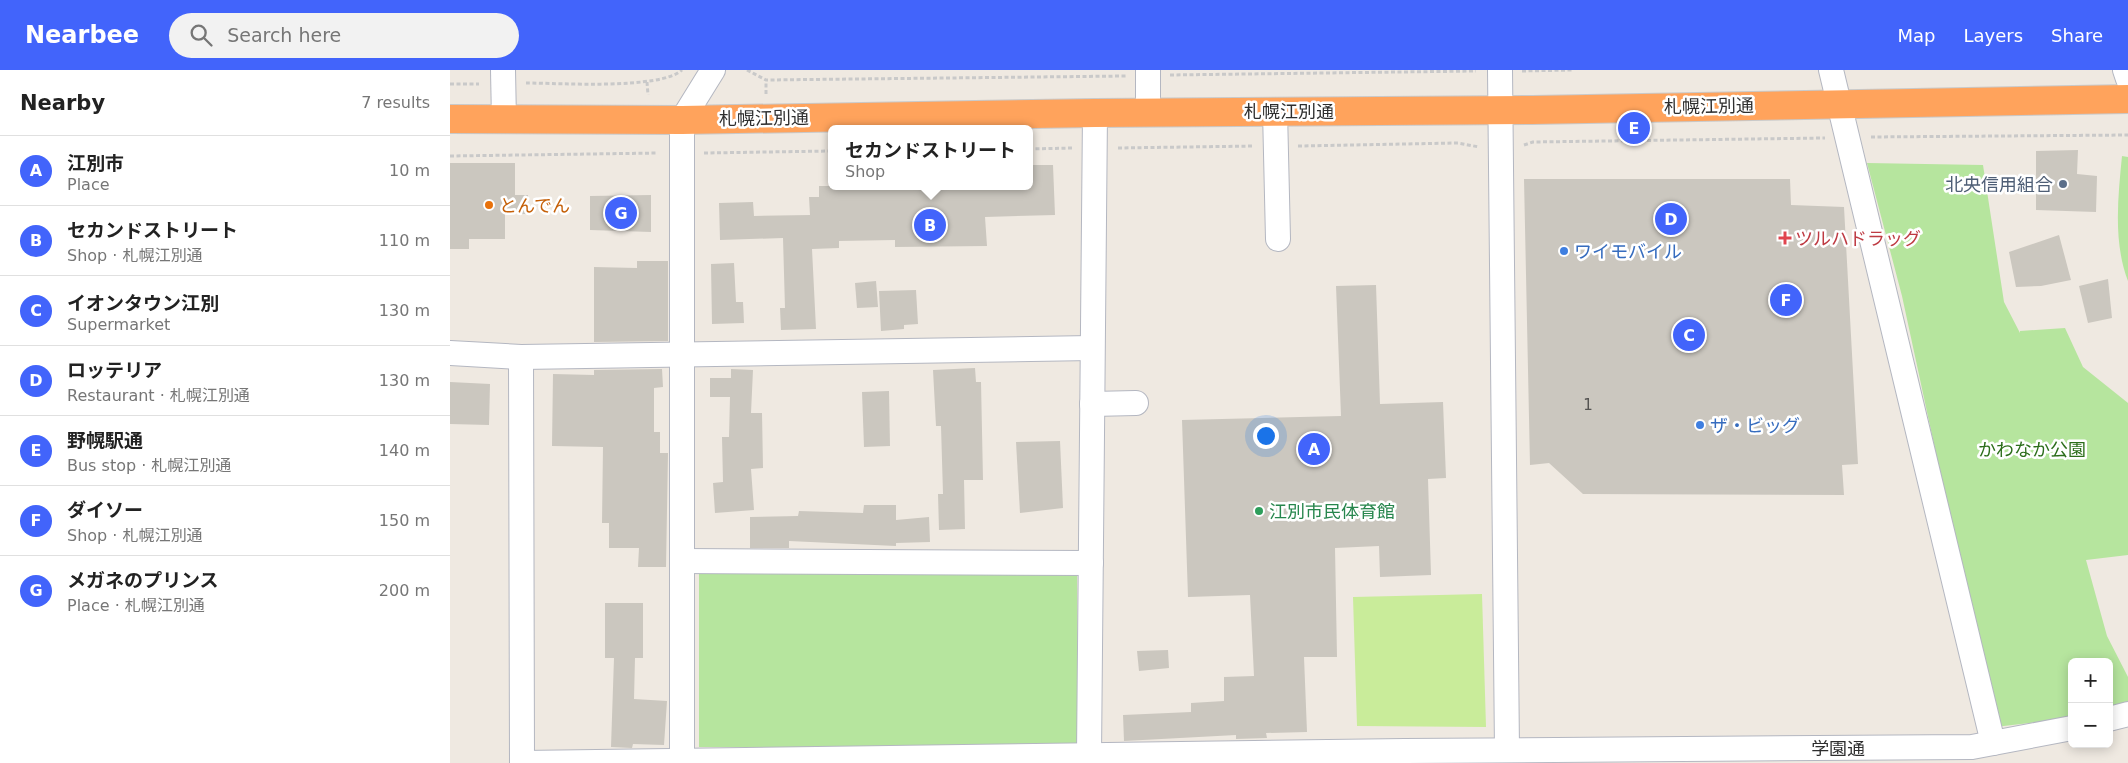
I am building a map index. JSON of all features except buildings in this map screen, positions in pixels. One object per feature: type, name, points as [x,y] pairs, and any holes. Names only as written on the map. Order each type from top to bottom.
[{"type":"highway","name":"札幌江別通","points":[[450,119],[682,120],[2128,99]]},
{"type":"street","points":[[682,761],[682,120],[713,70]]},
{"type":"street","points":[[1148,70],[1148,112]]},
{"type":"street","points":[[1500,70],[1502,109],[1500,149],[1507,750]]},
{"type":"street","points":[[1832,70],[1994,743]]},
{"type":"street","points":[[2125,70],[2128,79]]},
{"type":"street","points":[[503,77],[504,120]]},
{"type":"street","points":[[1276,111],[1278,239]]},
{"type":"street","points":[[1090,759],[1095,113]]},
{"type":"street","points":[[450,353],[521,357],[1092,348]]},
{"type":"street","points":[[521,357],[522,763]]},
{"type":"street","points":[[1092,404],[1136,403]]},
{"type":"street","points":[[682,561],[1091,563]]},
{"type":"street","points":[[2113,718],[2128,714]]},
{"type":"street","name":"学園通","points":[[522,763],[1406,757],[1507,750],[1972,747],[2068,729]]},
{"type":"path","points":[[450,84],[503,77],[647,82],[675,76],[682,70]]},
{"type":"path","points":[[1033,149],[1458,143],[1487,149],[1500,149],[1513,148],[1533,142],[2128,135]]},
{"type":"path","points":[[450,156],[828,151]]},
{"type":"green space","points":[[2122,156],[2128,157],[2128,281],[2123,266],[2118,235],[2118,203]]},
{"type":"green space","name":"かわなか公園","points":[[1867,163],[1983,165],[2004,302],[2020,333],[2020,331],[2065,328],[2083,367],[2128,403],[2128,555],[2086,560],[2107,636],[2128,677],[2128,702],[2113,706],[2113,658],[2068,658],[2068,718],[1995,727],[1902,296]]},
{"type":"green space","points":[[699,571],[1077,571],[1078,747],[699,747]]},
{"type":"green space","points":[[1482,594],[1486,727],[1357,726],[1353,597]]},
{"type":"place","name":"野幌駅通","points":[[1634,128]]},
{"type":"place","name":"北央信用組合","points":[[2063,184]]},
{"type":"place","name":"とんでん","points":[[489,205]]},
{"type":"place","name":"メガネのプリンス","points":[[621,213]]},
{"type":"place","name":"ロッテリア","points":[[1671,219]]},
{"type":"place","name":"セカンドストリート","points":[[930,225]]},
{"type":"place","name":"ツルハドラッグ","points":[[1785,238]]},
{"type":"place","name":"ワイモバイル","points":[[1564,251]]},
{"type":"place","name":"ダイソー","points":[[1786,300]]},
{"type":"place","name":"イオンタウン江別","points":[[1689,335]]},
{"type":"place","name":"ザ・ビッグ","points":[[1700,425]]},
{"type":"place","name":"江別市","points":[[1314,449]]},
{"type":"place","name":"江別市民体育館","points":[[1259,511]]}]
